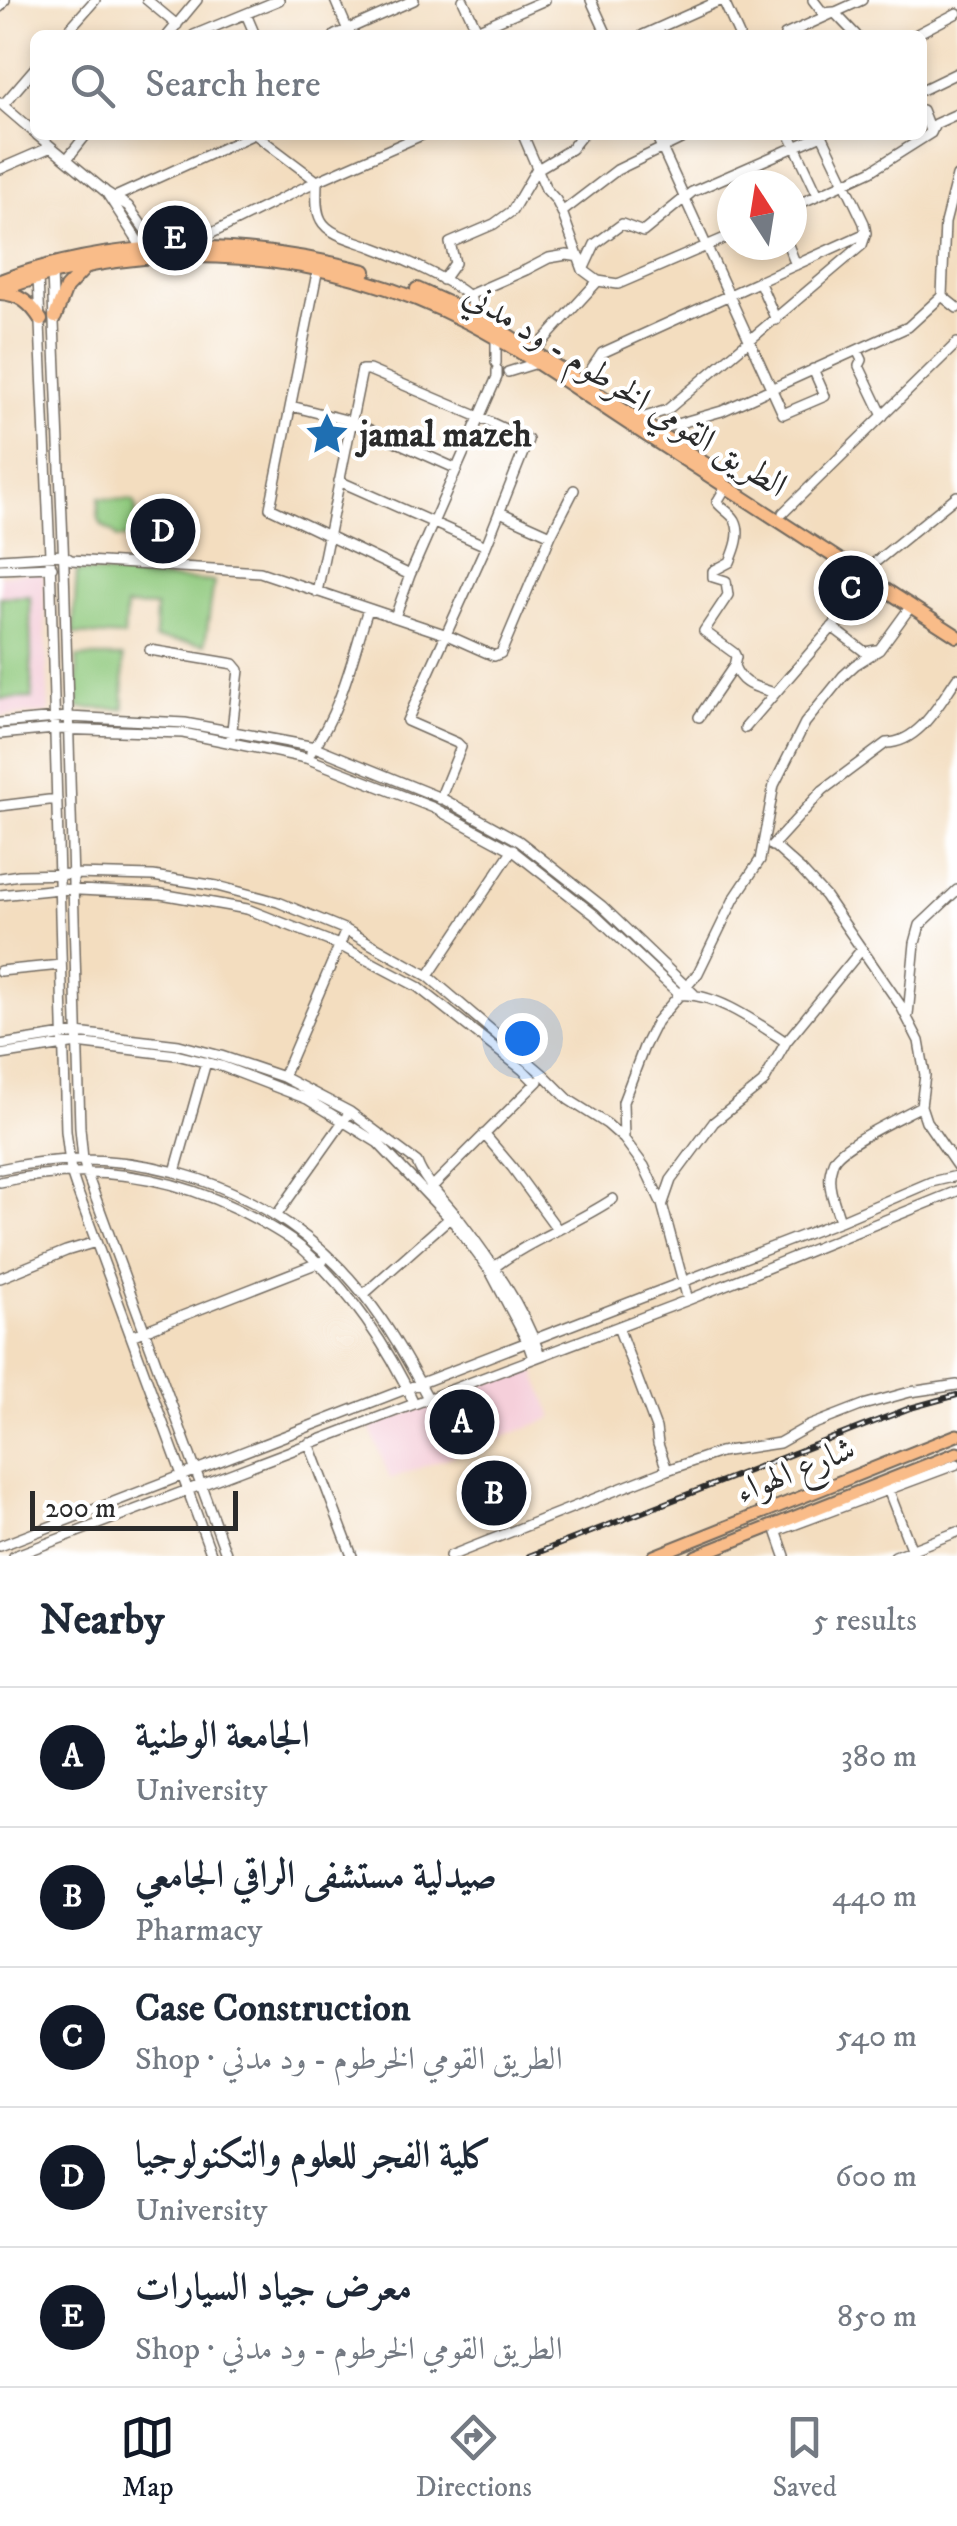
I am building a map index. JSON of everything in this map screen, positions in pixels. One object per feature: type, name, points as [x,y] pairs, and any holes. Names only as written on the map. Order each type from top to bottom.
[{"type":"highway","name":"الطريق القومي الخرطوم - ود مدني","points":[[0,281],[54,263],[186,246],[250,249],[320,259],[370,272],[474,315],[726,487],[957,627]]},
{"type":"highway","name":"الطريق القومي الخرطوم - ود مدني","points":[[0,292],[45,275],[88,266],[188,255],[250,258],[366,280],[410,296],[582,383],[783,513],[957,636]]},
{"type":"highway","points":[[0,292],[22,298],[48,318],[66,288],[88,266]]},
{"type":"main road","name":"شارع الهواء","points":[[654,1556],[957,1435]]},
{"type":"main road","name":"شارع الهواء","points":[[696,1556],[886,1486],[957,1454]]},
{"type":"street","points":[[0,6],[5,0]]},
{"type":"street","points":[[68,30],[95,0]]},
{"type":"street","points":[[147,0],[177,25]]},
{"type":"street","points":[[172,30],[196,0]]},
{"type":"street","points":[[206,30],[279,0]]},
{"type":"street","points":[[335,0],[348,30]]},
{"type":"street","points":[[353,30],[414,0]]},
{"type":"street","points":[[464,0],[477,30]]},
{"type":"street","points":[[507,0],[513,14]]},
{"type":"street","points":[[482,30],[545,0]]},
{"type":"street","points":[[591,0],[606,30]]},
{"type":"street","points":[[665,30],[722,0],[737,30]]},
{"type":"street","points":[[814,0],[824,13],[834,12]]},
{"type":"street","points":[[796,30],[862,0]]},
{"type":"street","points":[[834,12],[851,30]]},
{"type":"street","points":[[925,30],[957,13]]},
{"type":"street","points":[[246,14],[253,30]]},
{"type":"street","points":[[30,73],[1,104],[30,129]]},
{"type":"street","points":[[927,88],[957,73]]},
{"type":"street","points":[[927,136],[936,124],[957,114]]},
{"type":"street","points":[[927,123],[931,133]]},
{"type":"street","points":[[43,140],[132,210],[158,248]]},
{"type":"street","points":[[66,159],[82,140]]},
{"type":"street","points":[[111,194],[242,140]]},
{"type":"street","points":[[261,140],[318,181]]},
{"type":"street","points":[[186,246],[398,140]]},
{"type":"street","points":[[524,140],[546,190],[562,212],[583,270],[598,281],[618,284],[717,242]]},
{"type":"street","points":[[442,280],[455,263],[450,243],[494,224],[512,211],[536,170],[578,140]]},
{"type":"street","points":[[658,140],[783,414],[826,396],[813,370]]},
{"type":"street","points":[[562,212],[616,170],[678,140]]},
{"type":"street","points":[[792,140],[818,196]]},
{"type":"street","points":[[583,270],[595,244],[622,224],[643,232],[685,196],[812,140]]},
{"type":"street","points":[[639,420],[667,410],[862,245],[864,224],[824,140]]},
{"type":"street","points":[[807,201],[884,163],[920,140]]},
{"type":"street","points":[[0,169],[51,147]]},
{"type":"street","points":[[656,430],[722,411],[908,327],[942,296],[946,223],[957,176]]},
{"type":"street","points":[[318,181],[318,214],[322,224],[469,295],[474,315]]},
{"type":"street","points":[[111,194],[142,249]]},
{"type":"street","points":[[582,383],[602,352],[866,234]]},
{"type":"street","points":[[469,295],[549,258],[580,257]]},
{"type":"street","points":[[794,260],[796,265]]},
{"type":"street","points":[[318,268],[271,510],[410,574]]},
{"type":"street","points":[[45,275],[66,561],[83,1159],[227,1556]]},
{"type":"street","points":[[500,371],[535,357],[598,281]]},
{"type":"street","points":[[759,281],[776,320]]},
{"type":"street","points":[[942,296],[957,308]]},
{"type":"street","points":[[48,318],[50,561],[68,1159],[212,1556]]},
{"type":"street","points":[[395,618],[410,574],[500,371],[496,338]]},
{"type":"street","points":[[783,513],[957,343]]},
{"type":"street","points":[[857,350],[862,360],[859,366],[883,416]]},
{"type":"street","points":[[317,592],[362,370],[528,440],[486,546],[407,722],[460,747],[440,798]]},
{"type":"street","points":[[292,406],[350,421],[457,469]]},
{"type":"street","points":[[338,481],[486,546]]},
{"type":"street","points":[[699,717],[734,666],[736,657],[704,630],[728,595],[726,580],[713,577],[713,571],[730,562],[736,546],[736,522],[717,502],[726,487]]},
{"type":"street","points":[[0,558],[15,562],[66,561],[260,572],[494,656],[501,653],[574,490]]},
{"type":"street","points":[[745,728],[832,627],[868,574],[957,496]]},
{"type":"street","points":[[500,512],[552,536]]},
{"type":"street","points":[[0,569],[15,562]]},
{"type":"street","points":[[760,860],[774,785],[805,723],[843,676],[875,655],[911,606]]},
{"type":"street","points":[[306,758],[330,721],[343,691],[368,609]]},
{"type":"street","points":[[52,619],[65,618]]},
{"type":"street","points":[[832,627],[866,652],[881,648]]},
{"type":"street","points":[[150,650],[238,666],[231,737]]},
{"type":"street","points":[[734,666],[743,682],[774,693]]},
{"type":"street","points":[[624,1139],[623,1102],[657,1020],[687,991],[734,899],[760,860],[823,790],[886,743],[899,743],[914,735],[957,678]]},
{"type":"street","points":[[0,723],[54,717],[185,723],[306,758],[434,808],[512,850],[687,991],[736,1012],[786,1042]]},
{"type":"street","points":[[0,734],[55,729],[183,733],[314,747],[440,798],[519,840],[602,906],[687,991]]},
{"type":"street","points":[[0,806],[58,800]]},
{"type":"street","points":[[428,976],[519,840]]},
{"type":"street","points":[[773,845],[825,896],[908,1018],[919,1041],[924,1075],[921,1106],[926,1121],[957,1166]]},
{"type":"street","points":[[0,878],[59,874],[153,876],[216,886],[278,902],[346,930],[428,976],[540,1079],[624,1139],[644,1166],[662,1204],[688,1300]]},
{"type":"street","points":[[0,895],[59,890],[161,894],[247,909],[339,945],[418,986],[523,1070],[540,1079]]},
{"type":"street","points":[[908,1018],[920,925],[957,890]]},
{"type":"street","points":[[592,913],[602,906]]},
{"type":"street","points":[[283,1077],[346,930]]},
{"type":"street","points":[[662,1204],[671,1180],[714,1122],[762,1083],[786,1042],[862,948]]},
{"type":"street","points":[[0,971],[61,965]]},
{"type":"street","points":[[77,1038],[206,1062],[347,1116]]},
{"type":"street","points":[[0,1046],[77,1038],[178,1045],[283,1077],[347,1116],[430,1189],[492,1268],[536,1357]]},
{"type":"street","points":[[0,1056],[63,1040]]},
{"type":"street","points":[[175,1172],[206,1062]]},
{"type":"street","points":[[430,1189],[540,1079]]},
{"type":"street","points":[[840,1220],[830,1188],[834,1160],[840,1152],[921,1106]]},
{"type":"street","points":[[276,1216],[347,1116]]},
{"type":"street","points":[[484,1134],[558,1230]]},
{"type":"street","points":[[0,1169],[68,1159],[136,1163],[200,1179],[246,1198],[292,1226],[364,1294],[428,1398]]},
{"type":"street","points":[[0,1182],[71,1172],[137,1176],[195,1191],[238,1208],[286,1236],[318,1264],[353,1303],[414,1403]]},
{"type":"street","points":[[0,1546],[931,1182],[957,1176]]},
{"type":"street","points":[[14,1556],[688,1300],[957,1191]]},
{"type":"street","points":[[492,1268],[612,1199]]},
{"type":"street","points":[[364,1294],[453,1216]]},
{"type":"street","points":[[818,1229],[823,1246]]},
{"type":"street","points":[[0,1278],[96,1242]]},
{"type":"street","points":[[131,1336],[330,1258]]},
{"type":"street","points":[[618,1327],[656,1428],[667,1470]]},
{"type":"street","points":[[450,1556],[720,1452],[779,1443],[809,1426],[863,1405],[957,1385]]},
{"type":"street","points":[[340,1413],[348,1428]]},
{"type":"street","points":[[309,1443],[352,1556]]},
{"type":"street","points":[[786,1556],[777,1533],[780,1530],[886,1486],[957,1464]]},
{"type":"street","points":[[886,1486],[913,1553]]},
{"type":"street","points":[[895,1556],[913,1553],[957,1532]]},
{"type":"shaded area","points":[[43,571],[49,713],[0,716],[0,575]]},
{"type":"shaded area","points":[[533,1366],[553,1418],[390,1479],[370,1427]]},
{"type":"green space","points":[[99,498],[134,501],[136,538],[117,538],[102,525]]},
{"type":"green space","points":[[77,571],[214,582],[205,644],[155,639],[156,607],[126,606],[124,637],[73,634]]},
{"type":"green space","points":[[30,596],[32,698],[0,699],[0,597]]},
{"type":"green space","points":[[77,657],[123,657],[124,709],[78,708]]},
{"type":"railway","points":[[529,1556],[910,1408],[957,1395]]},
{"type":"place","name":"معرض جياد السيارات","points":[[175,238]]},
{"type":"place","name":"jamal mazeh","points":[[327,434]]},
{"type":"place","name":"كلية الفجر للعلوم والتكنولوجيا","points":[[163,531]]},
{"type":"place","name":"Case Construction","points":[[851,588]]},
{"type":"place","name":"الجامعة الوطنية","points":[[462,1422]]},
{"type":"place","name":"صيدلية مستشفى الراقي الجامعي","points":[[494,1493]]}]
